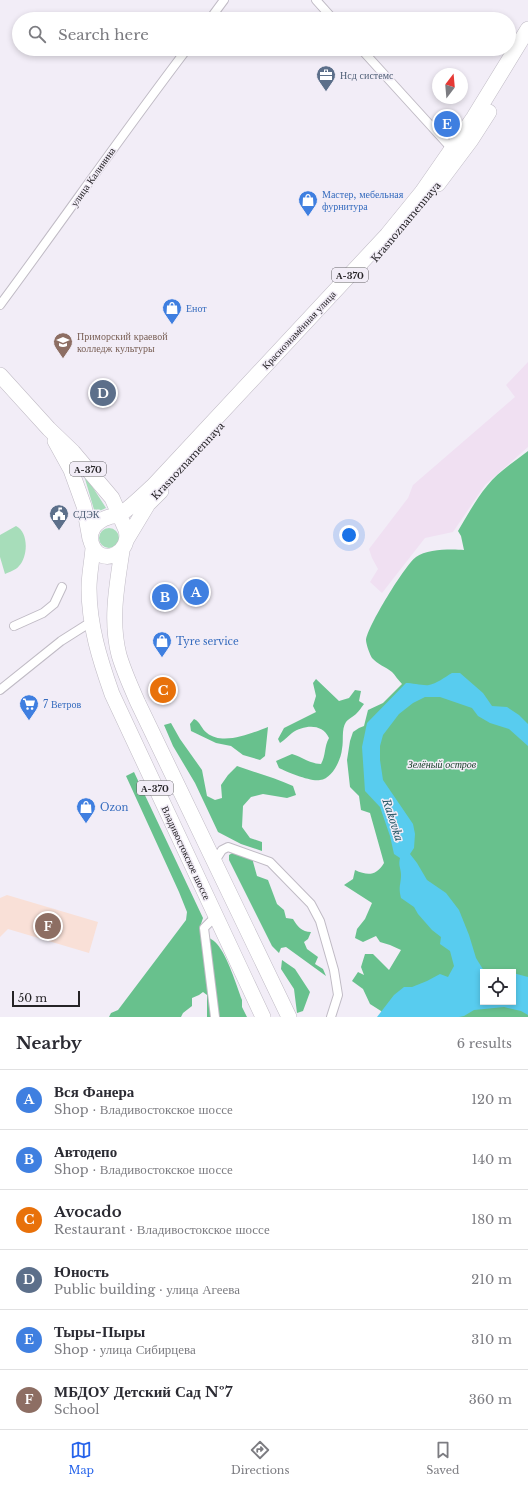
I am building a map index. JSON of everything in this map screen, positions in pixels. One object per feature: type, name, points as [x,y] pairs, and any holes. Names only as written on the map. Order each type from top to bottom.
[{"type":"highway","name":"Краснознамённая улица","points":[[516,49],[528,29]]},
{"type":"highway","name":"А-370","points":[[456,153],[471,140],[528,47]]},
{"type":"highway","name":"Краснознамённая улица","points":[[124,545],[148,504],[372,264],[410,221],[456,153],[474,117],[511,56]]},
{"type":"highway","name":"Краснознамённая улица","points":[[119,515],[153,486],[387,235],[456,153]]},
{"type":"highway","name":"А-370","points":[[0,375],[49,429],[73,452],[112,498],[126,530],[117,585],[114,622],[119,654],[125,673],[138,703],[289,1016]]},
{"type":"highway","name":"А-370","points":[[49,429],[73,476],[84,506],[92,544]]},
{"type":"highway","name":"А-370","points":[[92,544],[91,533],[96,524],[109,517],[119,515]]},
{"type":"highway","points":[[92,544],[97,552],[105,556],[113,556],[124,545]]},
{"type":"highway","name":"Владивостокское шоссе","points":[[92,544],[89,588],[91,622],[100,658],[112,694],[263,1017]]},
{"type":"highway","points":[[237,962],[242,964],[254,958],[258,953]]},
{"type":"street","points":[[215,12],[224,0]]},
{"type":"street","points":[[316,0],[327,12]]},
{"type":"street","name":"улица Калинина","points":[[0,305],[56,230],[101,164],[182,56]]},
{"type":"street","points":[[366,56],[456,153]]},
{"type":"street","points":[[14,626],[42,613],[54,604],[62,587]]},
{"type":"street","points":[[0,690],[61,641],[91,622]]},
{"type":"street","points":[[215,861],[222,850],[228,847],[270,862],[312,904],[320,921],[334,970],[338,995],[332,1017]]},
{"type":"street","points":[[214,1017],[204,928],[216,916]]},
{"type":"shaded area","points":[[528,362],[528,447],[485,485],[453,532],[425,538],[382,593],[370,582],[378,569],[369,549],[408,498],[413,485],[515,397],[506,385]]},
{"type":"shaded area","points":[[7,895],[98,922],[89,953],[8,929],[0,937],[0,898]]},
{"type":"green space","name":"Зелёный остров","points":[[528,451],[528,1017],[385,1017],[381,1011],[370,1004],[363,989],[352,981],[358,972],[364,975],[361,967],[365,954],[373,954],[389,970],[401,950],[380,942],[376,936],[363,942],[355,938],[357,929],[365,919],[372,903],[344,885],[353,879],[355,870],[371,874],[375,873],[384,863],[370,813],[361,810],[359,796],[350,787],[347,760],[350,741],[353,732],[364,726],[368,710],[383,703],[402,684],[392,672],[372,658],[366,640],[368,633],[387,597],[416,557],[426,552],[464,550],[461,536],[458,531],[483,491],[501,472]]},
{"type":"green space","points":[[83,472],[106,508],[95,513]]},
{"type":"green space","points":[[16,526],[20,529],[25,539],[26,545],[24,557],[18,567],[5,574],[0,557],[0,535]]},
{"type":"green space","points":[[109,528],[116,531],[119,538],[116,545],[109,548],[102,545],[99,538],[102,531]]},
{"type":"green space","points":[[316,679],[339,701],[349,698],[355,690],[361,691],[359,701],[364,704],[344,725],[343,746],[338,763],[332,773],[324,779],[311,780],[279,768],[276,761],[292,754],[310,762],[321,764],[329,738],[322,730],[312,727],[302,728],[292,733],[280,743],[278,739],[284,728],[316,712],[313,706],[316,696],[313,683]]},
{"type":"green space","points":[[194,719],[207,733],[214,737],[221,738],[238,737],[268,727],[265,756],[260,760],[243,755],[231,746],[216,743],[191,731],[190,724]]},
{"type":"green space","points":[[171,723],[180,739],[202,770],[207,796],[215,800],[222,798],[221,785],[237,766],[293,786],[296,795],[287,798],[263,794],[251,797],[243,806],[242,827],[250,838],[262,842],[262,851],[241,844],[218,832],[195,783],[173,746],[164,725]]},
{"type":"green space","points":[[134,772],[203,918],[200,927],[201,934],[215,942],[225,956],[242,1000],[242,1007],[247,1017],[207,1017],[207,995],[203,992],[192,998],[192,1006],[183,1013],[181,1017],[109,1017],[111,1013],[118,1010],[186,920],[187,912],[126,776]]},
{"type":"green space","points":[[234,852],[252,858],[257,876],[268,880],[277,904],[284,910],[286,918],[293,919],[300,928],[311,932],[308,939],[304,942],[307,949],[318,957],[315,964],[323,969],[326,976],[286,947],[281,948],[279,953],[272,946],[229,860],[229,855]]},
{"type":"green space","points":[[282,960],[295,969],[310,992],[303,1011],[297,1013],[294,989],[281,969]]},
{"type":"water","name":"Rakovka","points":[[452,673],[460,673],[483,693],[492,706],[507,707],[519,715],[528,724],[528,746],[509,729],[490,723],[478,716],[472,708],[440,697],[425,697],[413,703],[399,714],[383,735],[380,746],[380,760],[383,780],[413,824],[415,834],[414,848],[410,854],[427,880],[446,893],[459,910],[476,958],[483,969],[480,969],[480,1005],[516,1005],[516,974],[528,977],[528,1015],[521,1011],[504,1007],[474,1010],[464,1016],[459,1017],[377,1017],[394,995],[404,987],[412,987],[440,974],[448,977],[454,966],[450,951],[440,944],[441,937],[432,930],[414,907],[401,898],[400,858],[394,854],[390,836],[380,807],[365,791],[362,747],[367,723],[406,683],[429,685],[438,682]]},
{"type":"place","name":"Нсд системс","points":[[326,92]]},
{"type":"place","name":"Тыры-Пыры","points":[[447,124]]},
{"type":"place","name":"Мастер, мебельная фурнитура","points":[[308,217]]},
{"type":"place","name":"Енот","points":[[172,325]]},
{"type":"place","name":"Приморский краевой колледж культуры","points":[[63,359]]},
{"type":"place","name":"Юность","points":[[103,393]]},
{"type":"place","name":"СДЭК","points":[[59,531]]},
{"type":"place","name":"Вся Фанера","points":[[196,592]]},
{"type":"place","name":"Автодепо","points":[[165,597]]},
{"type":"place","name":"Tyre service","points":[[162,658]]},
{"type":"place","name":"Avocado","points":[[163,690]]},
{"type":"place","name":"7 Ветров","points":[[29,721]]},
{"type":"place","name":"Ozon","points":[[86,824]]},
{"type":"place","name":"МБДОУ Детский Сад №7","points":[[48,926]]}]
